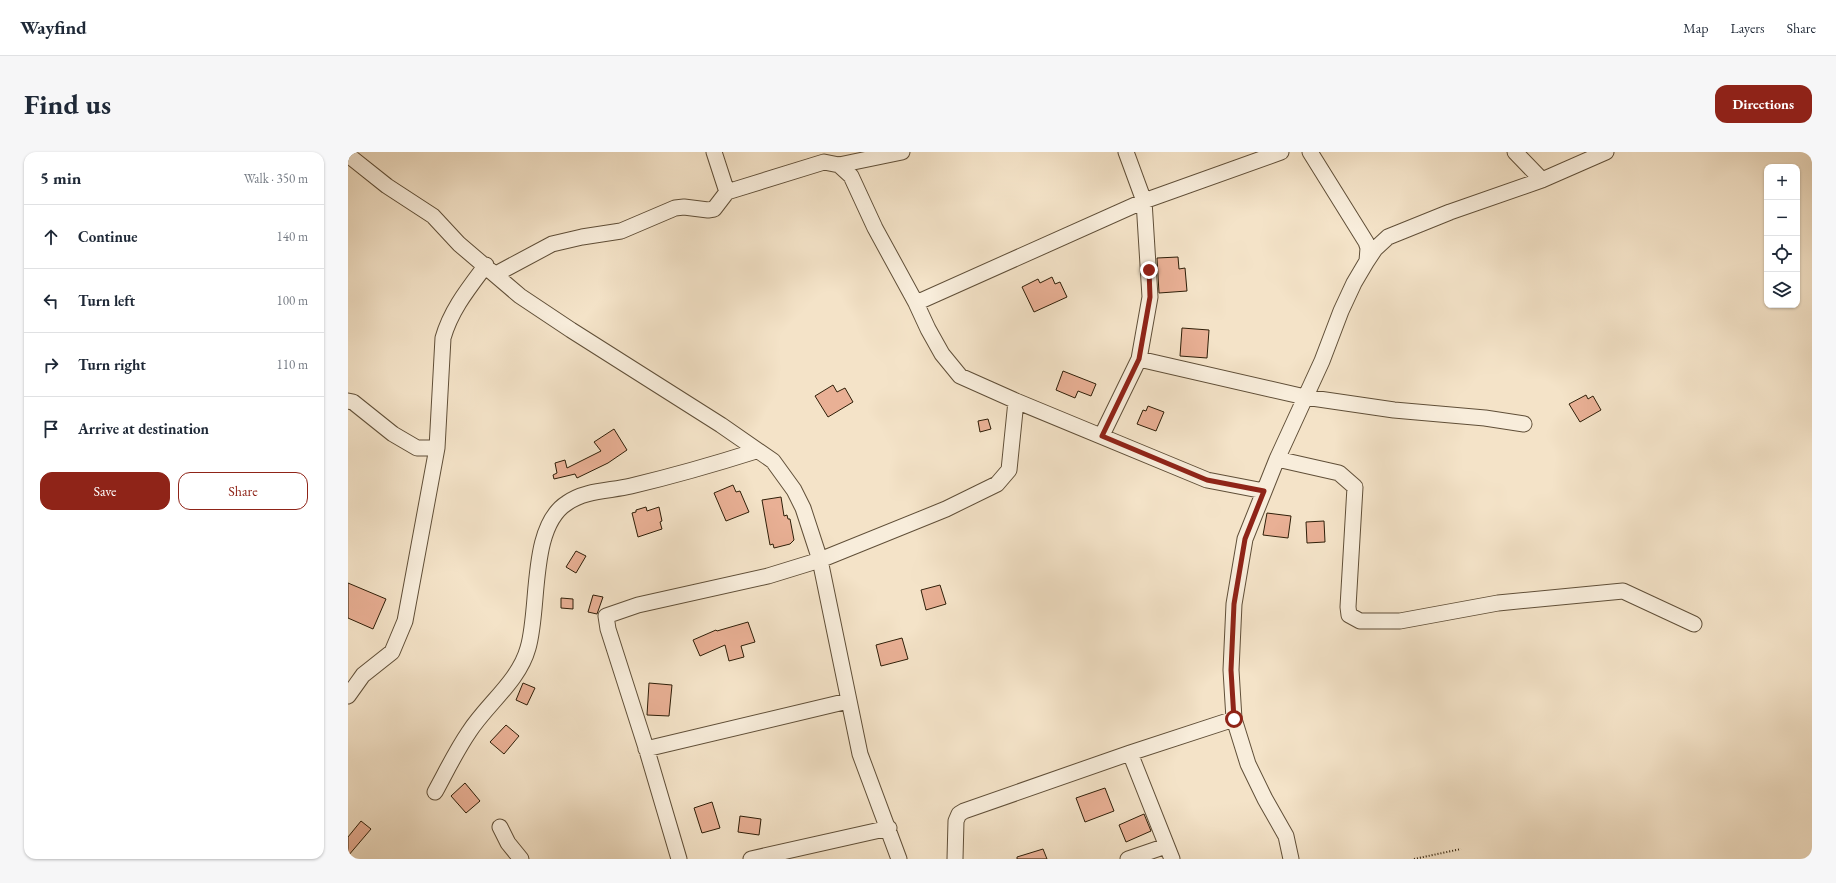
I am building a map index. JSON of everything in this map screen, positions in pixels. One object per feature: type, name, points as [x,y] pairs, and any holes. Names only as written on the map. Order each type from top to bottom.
[{"type":"street","points":[[714,152],[727,192]]},
{"type":"street","points":[[348,696],[363,675],[392,652],[405,621],[437,448],[443,338],[448,322],[456,306],[491,270],[552,244],[582,237],[621,231],[675,208],[696,207],[711,210],[714,209],[727,192],[824,162],[839,165],[902,152]]},
{"type":"street","points":[[1102,436],[1139,359],[1150,297],[1144,202],[1126,152]]},
{"type":"street","points":[[916,303],[1144,202],[1282,152]]},
{"type":"street","points":[[1310,152],[1366,242],[1368,248],[1367,261]]},
{"type":"street","points":[[1515,152],[1542,180]]},
{"type":"street","points":[[1291,859],[1286,836],[1265,799],[1248,764],[1234,719],[1231,670],[1234,604],[1245,539],[1277,459],[1354,283],[1375,249],[1388,237],[1450,212],[1542,180],[1606,152]]},
{"type":"street","points":[[349,156],[387,186],[433,216],[459,244],[520,296],[721,425],[756,451],[773,461],[794,490],[803,508],[820,560],[860,754],[889,828],[899,859]]},
{"type":"street","points":[[839,165],[851,176],[875,228],[942,354],[960,376],[1016,401],[1207,480],[1264,491]]},
{"type":"street","points":[[1139,359],[1305,397],[1394,410],[1485,418],[1524,424]]},
{"type":"street","points":[[348,401],[353,402],[393,434],[417,448],[437,448]]},
{"type":"street","points":[[679,859],[608,629],[606,616],[638,605],[768,576],[820,560],[946,509],[997,484],[1009,470],[1016,401]]},
{"type":"street","points":[[435,792],[469,731],[519,669],[528,649],[534,623],[542,539],[557,510],[574,498],[600,491],[651,481],[756,451]]},
{"type":"street","points":[[1277,459],[1339,473],[1355,487],[1348,607],[1350,615],[1360,621],[1400,621],[1498,603],[1623,591],[1694,624]]},
{"type":"street","points":[[646,749],[848,701]]},
{"type":"street","points":[[955,859],[956,821],[959,814],[964,811],[1130,753],[1234,719]]},
{"type":"street","points":[[1128,859],[1169,853],[1130,753]]},
{"type":"street","points":[[500,827],[508,843],[521,859]]},
{"type":"street","points":[[751,859],[889,828]]},
{"type":"path","points":[[1414,859],[1461,849]]},
{"type":"building","points":[[1178,257],[1179,269],[1185,268],[1187,291],[1159,293],[1157,258]]},
{"type":"building","points":[[1052,277],[1055,284],[1060,282],[1067,297],[1034,312],[1022,287],[1038,279],[1040,283]]},
{"type":"building","points":[[1182,328],[1209,330],[1207,358],[1180,356]]},
{"type":"building","points":[[1063,371],[1096,384],[1091,396],[1078,391],[1075,398],[1056,390]]},
{"type":"building","points":[[833,385],[837,392],[845,388],[853,402],[828,417],[815,396]]},
{"type":"building","points":[[1586,395],[1588,399],[1593,396],[1601,410],[1580,422],[1569,404]]},
{"type":"building","points":[[1148,406],[1164,412],[1156,431],[1137,424],[1143,410],[1146,411]]},
{"type":"building","points":[[988,419],[991,429],[980,432],[978,421]]},
{"type":"building","points":[[614,429],[627,450],[608,463],[577,478],[575,474],[554,479],[553,475],[557,473],[555,463],[565,460],[567,468],[601,451],[594,442]]},
{"type":"building","points":[[733,485],[736,492],[740,491],[749,512],[726,521],[714,493]]},
{"type":"building","points":[[781,497],[784,516],[787,515],[788,519],[790,519],[794,540],[790,544],[774,548],[773,544],[770,545],[762,500]]},
{"type":"building","points":[[646,507],[647,511],[659,507],[662,529],[638,537],[632,513]]},
{"type":"building","points":[[1267,513],[1291,516],[1288,538],[1263,535]]},
{"type":"building","points":[[1324,521],[1325,542],[1307,543],[1306,522]]},
{"type":"building","points":[[576,551],[586,556],[576,573],[566,567]]},
{"type":"building","points":[[348,583],[386,599],[373,629],[348,618]]},
{"type":"building","points":[[940,585],[946,604],[926,610],[921,590]]},
{"type":"building","points":[[593,595],[603,597],[597,614],[588,612]]},
{"type":"building","points":[[561,598],[573,599],[573,609],[561,608]]},
{"type":"building","points":[[748,622],[755,642],[741,646],[744,657],[729,661],[725,645],[700,656],[693,640],[716,630],[717,631]]},
{"type":"building","points":[[902,638],[908,659],[881,666],[876,645]]},
{"type":"building","points":[[523,683],[535,688],[527,705],[516,700]]},
{"type":"building","points":[[649,683],[672,685],[669,716],[647,715]]},
{"type":"building","points":[[506,725],[519,736],[504,754],[490,742]]},
{"type":"building","points":[[465,783],[480,801],[466,813],[451,796]]},
{"type":"building","points":[[1105,788],[1114,811],[1085,822],[1076,798]]},
{"type":"building","points":[[712,802],[720,828],[702,833],[694,808]]},
{"type":"building","points":[[1144,814],[1151,831],[1126,842],[1119,825]]},
{"type":"building","points":[[740,816],[761,819],[759,835],[738,832]]},
{"type":"building","points":[[361,821],[371,829],[348,856],[348,837]]},
{"type":"building","points":[[1043,849],[1047,859],[1017,859],[1017,857]]},
{"type":"route","points":[[1149,270],[1150,297],[1139,359],[1102,436],[1207,480],[1264,491],[1245,539],[1234,604],[1231,670],[1234,719]]}]
